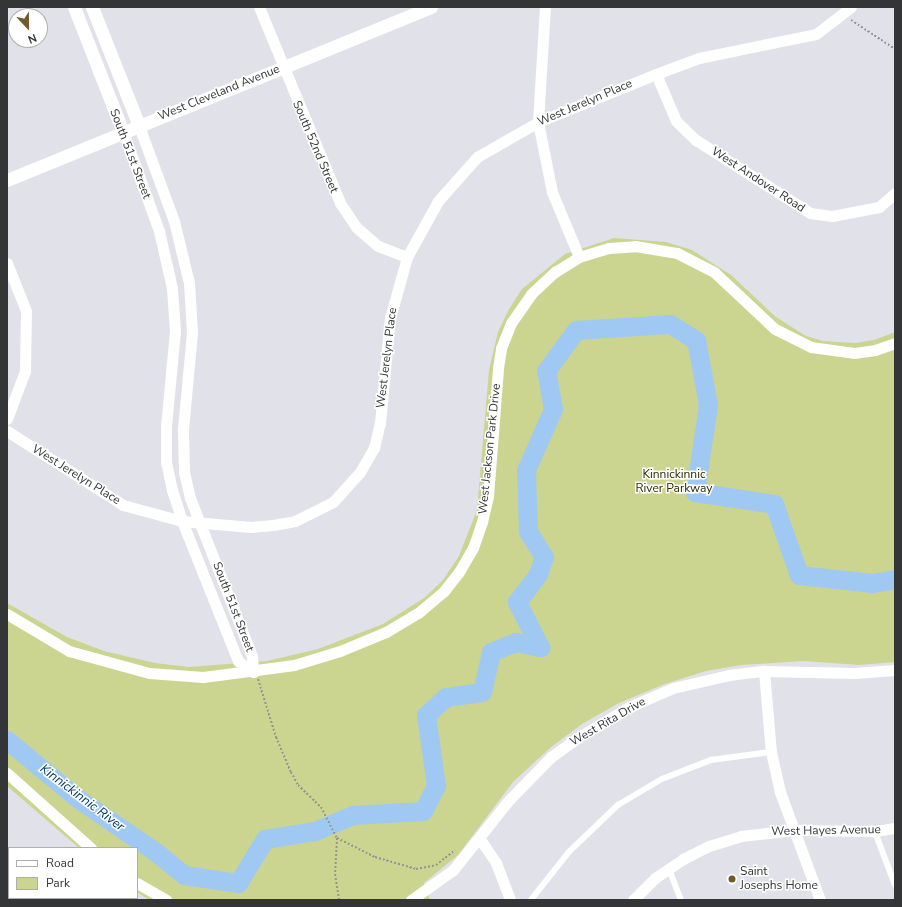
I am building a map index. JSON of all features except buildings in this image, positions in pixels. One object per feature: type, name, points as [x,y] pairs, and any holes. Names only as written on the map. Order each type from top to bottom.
[{"type":"street","name":"South 51st Street","points":[[74,7],[123,132],[164,249],[174,304],[175,331],[166,427],[166,462],[182,521],[238,661],[253,672]]},
{"type":"street","name":"South 51st Street","points":[[92,7],[139,126],[181,242],[192,303],[192,332],[182,455],[190,498],[252,656],[253,672]]},
{"type":"street","name":"South 52nd Street","points":[[259,7],[282,68],[340,203],[356,227],[378,246],[407,257]]},
{"type":"street","name":"West Cleveland Avenue","points":[[7,180],[282,68],[415,10],[431,7]]},
{"type":"street","points":[[545,7],[538,122],[552,192],[579,257]]},
{"type":"street","name":"West Jerelyn Place","points":[[7,431],[123,505],[182,521],[251,527],[295,521],[333,502],[360,472],[374,448],[379,429],[390,318],[407,257],[438,201],[477,157],[538,122],[699,58],[816,34],[843,15],[851,7]]},
{"type":"street","name":"West Andover Road","points":[[656,74],[676,121],[696,140],[810,213],[832,216],[879,206],[895,193]]},
{"type":"street","name":"West Jackson Park Drive","points":[[7,614],[69,651],[149,673],[203,677],[253,672],[294,665],[340,651],[386,632],[418,613],[444,591],[473,548],[482,522],[488,496],[498,368],[501,348],[511,323],[531,294],[555,272],[579,257],[609,248],[635,246],[677,253],[714,272],[775,328],[811,347],[854,353],[875,350],[895,343]]},
{"type":"street","points":[[7,263],[26,311],[26,371],[7,419]]},
{"type":"street","points":[[174,304],[192,303]]},
{"type":"street","name":"West Rita Drive","points":[[411,900],[453,870],[468,854],[527,780],[551,757],[629,707],[673,688],[699,681],[764,671],[854,673],[895,670]]},
{"type":"street","points":[[764,671],[771,752],[780,792],[820,900]]},
{"type":"street","points":[[7,773],[90,847]]},
{"type":"street","name":"West Hayes Avenue","points":[[633,900],[669,868],[696,852],[724,840],[757,833],[793,830],[875,831],[895,828]]},
{"type":"street","points":[[480,839],[496,863],[510,900]]},
{"type":"street","points":[[138,884],[166,900]]},
{"type":"lane","points":[[531,900],[568,852],[618,806],[662,779],[711,760],[771,752]]},
{"type":"lane","points":[[875,831],[895,884]]},
{"type":"lane","points":[[669,868],[681,900]]},
{"type":"path","points":[[843,15],[895,49]]},
{"type":"path","points":[[253,672],[260,681],[276,737],[291,772],[298,785],[323,811],[336,838],[335,874],[339,900]]},
{"type":"path","points":[[336,838],[375,856],[416,869],[436,865],[455,849],[468,854]]},
{"type":"green space","name":"Kinnickinnic River Parkway","points":[[614,238],[666,242],[692,250],[731,275],[776,317],[806,336],[823,341],[855,343],[874,340],[895,332],[895,662],[859,665],[803,661],[741,665],[706,671],[665,684],[619,703],[582,724],[550,748],[513,782],[458,855],[424,883],[430,900],[149,900],[138,893],[138,847],[78,847],[7,786],[7,603],[67,637],[104,651],[155,663],[189,667],[267,661],[318,649],[383,624],[424,598],[443,580],[459,556],[477,510],[489,370],[498,332],[509,309],[522,289],[565,254]]},
{"type":"waterway","name":"Kinnickinnic River","points":[[7,740],[77,798],[157,853],[184,875],[238,883],[265,839],[315,831],[353,815],[423,811],[436,786],[426,715],[446,697],[482,692],[491,652],[516,642],[540,647],[517,602],[538,574],[544,557],[528,531],[526,470],[553,409],[546,371],[576,330],[670,324],[696,340],[708,405],[695,492],[774,504],[799,575],[873,583],[895,579]]},
{"type":"place","name":"Saint Josephs Home","points":[[732,879]]}]
